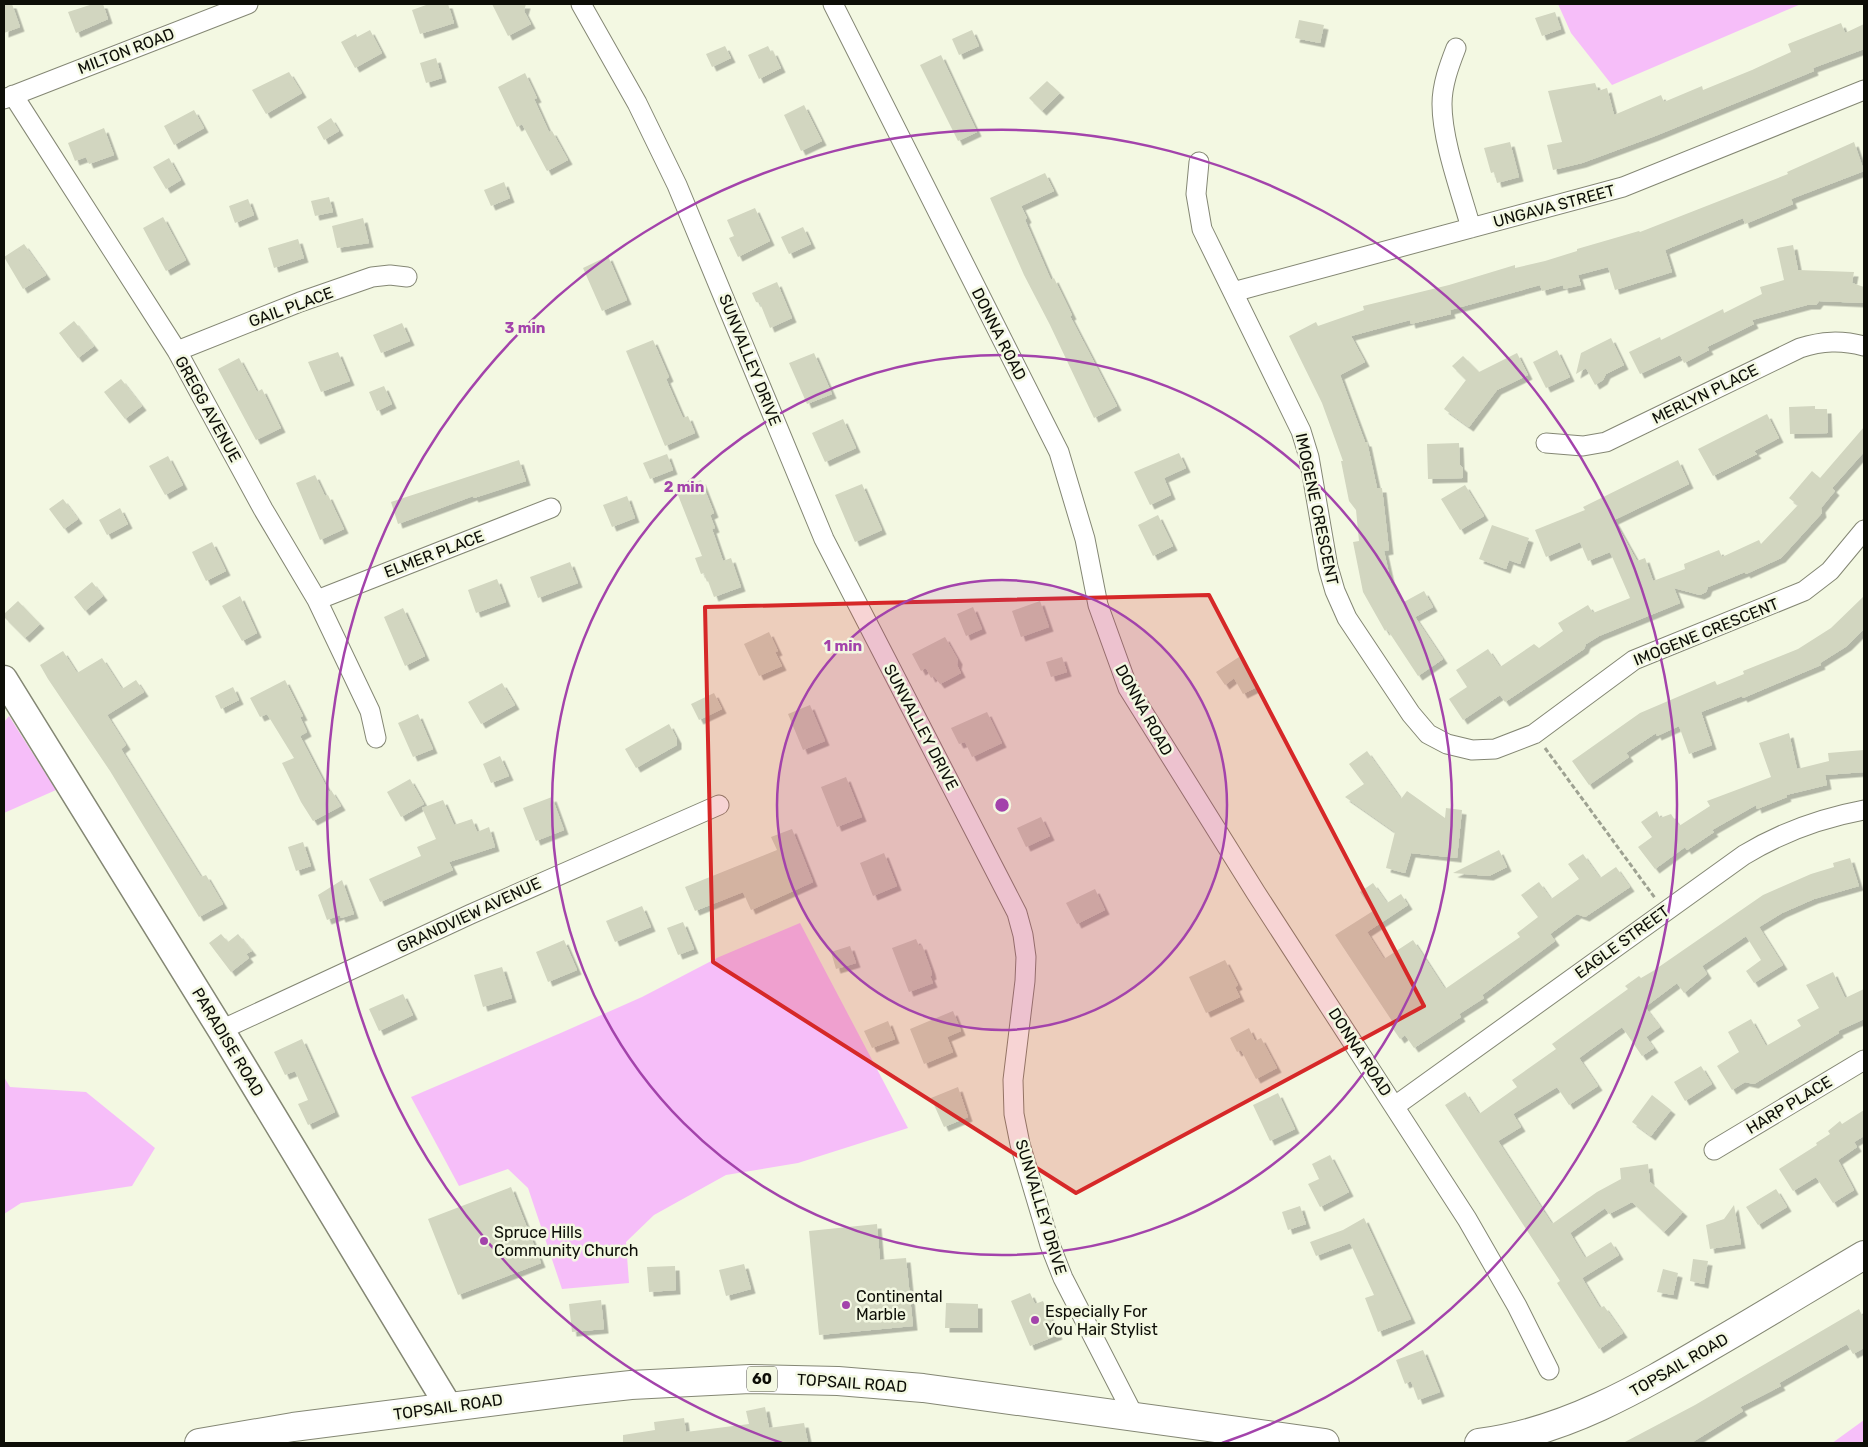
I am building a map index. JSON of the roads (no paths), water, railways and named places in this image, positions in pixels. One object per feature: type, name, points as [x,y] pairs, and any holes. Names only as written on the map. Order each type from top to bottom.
[{"type":"main road","name":"TOPSAIL ROAD","points":[[1479,1443],[1516,1436],[1576,1418],[1634,1391],[1864,1254]]},
{"type":"main road","name":"TOPSAIL ROAD","points":[[199,1443],[293,1427],[631,1385],[794,1379],[923,1388],[1325,1443]]},
{"type":"street","name":"MILTON ROAD","points":[[8,97],[248,4]]},
{"type":"street","name":"SUNVALLEY DRIVE","points":[[581,4],[645,119],[677,185],[828,548],[1017,913],[1024,935],[1026,956],[1025,981],[1013,1080],[1014,1114],[1020,1144],[1050,1245],[1063,1278],[1134,1416]]},
{"type":"street","name":"DONNA ROAD","points":[[833,4],[1059,452],[1084,532],[1098,605],[1128,688],[1261,900],[1395,1106],[1506,1287],[1548,1370]]},
{"type":"street","points":[[1456,48],[1444,85],[1443,117],[1471,228]]},
{"type":"street","name":"UNGAVA STREET","points":[[1233,292],[1623,187],[1864,90]]},
{"type":"street","name":"GREGG AVENUE","points":[[8,97],[177,351],[262,509],[317,600],[370,711],[376,738]]},
{"type":"street","name":"IMOGENE CRESCENT","points":[[1199,162],[1196,194],[1200,218],[1233,292],[1301,431],[1314,488],[1322,541],[1335,591],[1347,618],[1410,714],[1428,734],[1458,748],[1495,749],[1534,734],[1634,660],[1804,591],[1830,571],[1864,530]]},
{"type":"street","name":"GAIL PLACE","points":[[177,351],[300,302],[372,277],[390,275],[408,277]]},
{"type":"street","name":"MERLYN PLACE","points":[[1546,443],[1583,446],[1606,442],[1800,348],[1813,344],[1840,341],[1864,346]]},
{"type":"street","name":"ELMER PLACE","points":[[317,600],[551,508]]},
{"type":"street","name":"PARADISE ROAD","points":[[4,679],[221,1030],[448,1407]]},
{"type":"street","name":"GRANDVIEW AVENUE","points":[[221,1030],[471,914],[719,805]]},
{"type":"street","name":"EAGLE STREET","points":[[1395,1106],[1713,875],[1770,840],[1816,821],[1864,810]]},
{"type":"street","name":"HARP PLACE","points":[[1714,1150],[1864,1060]]},
{"type":"place","name":"Spruce Hills Community Church","points":[[484,1241]]},
{"type":"place","name":"Continental Marble","points":[[846,1305]]},
{"type":"place","name":"Especially For You Hair Stylist","points":[[1035,1320]]}]
